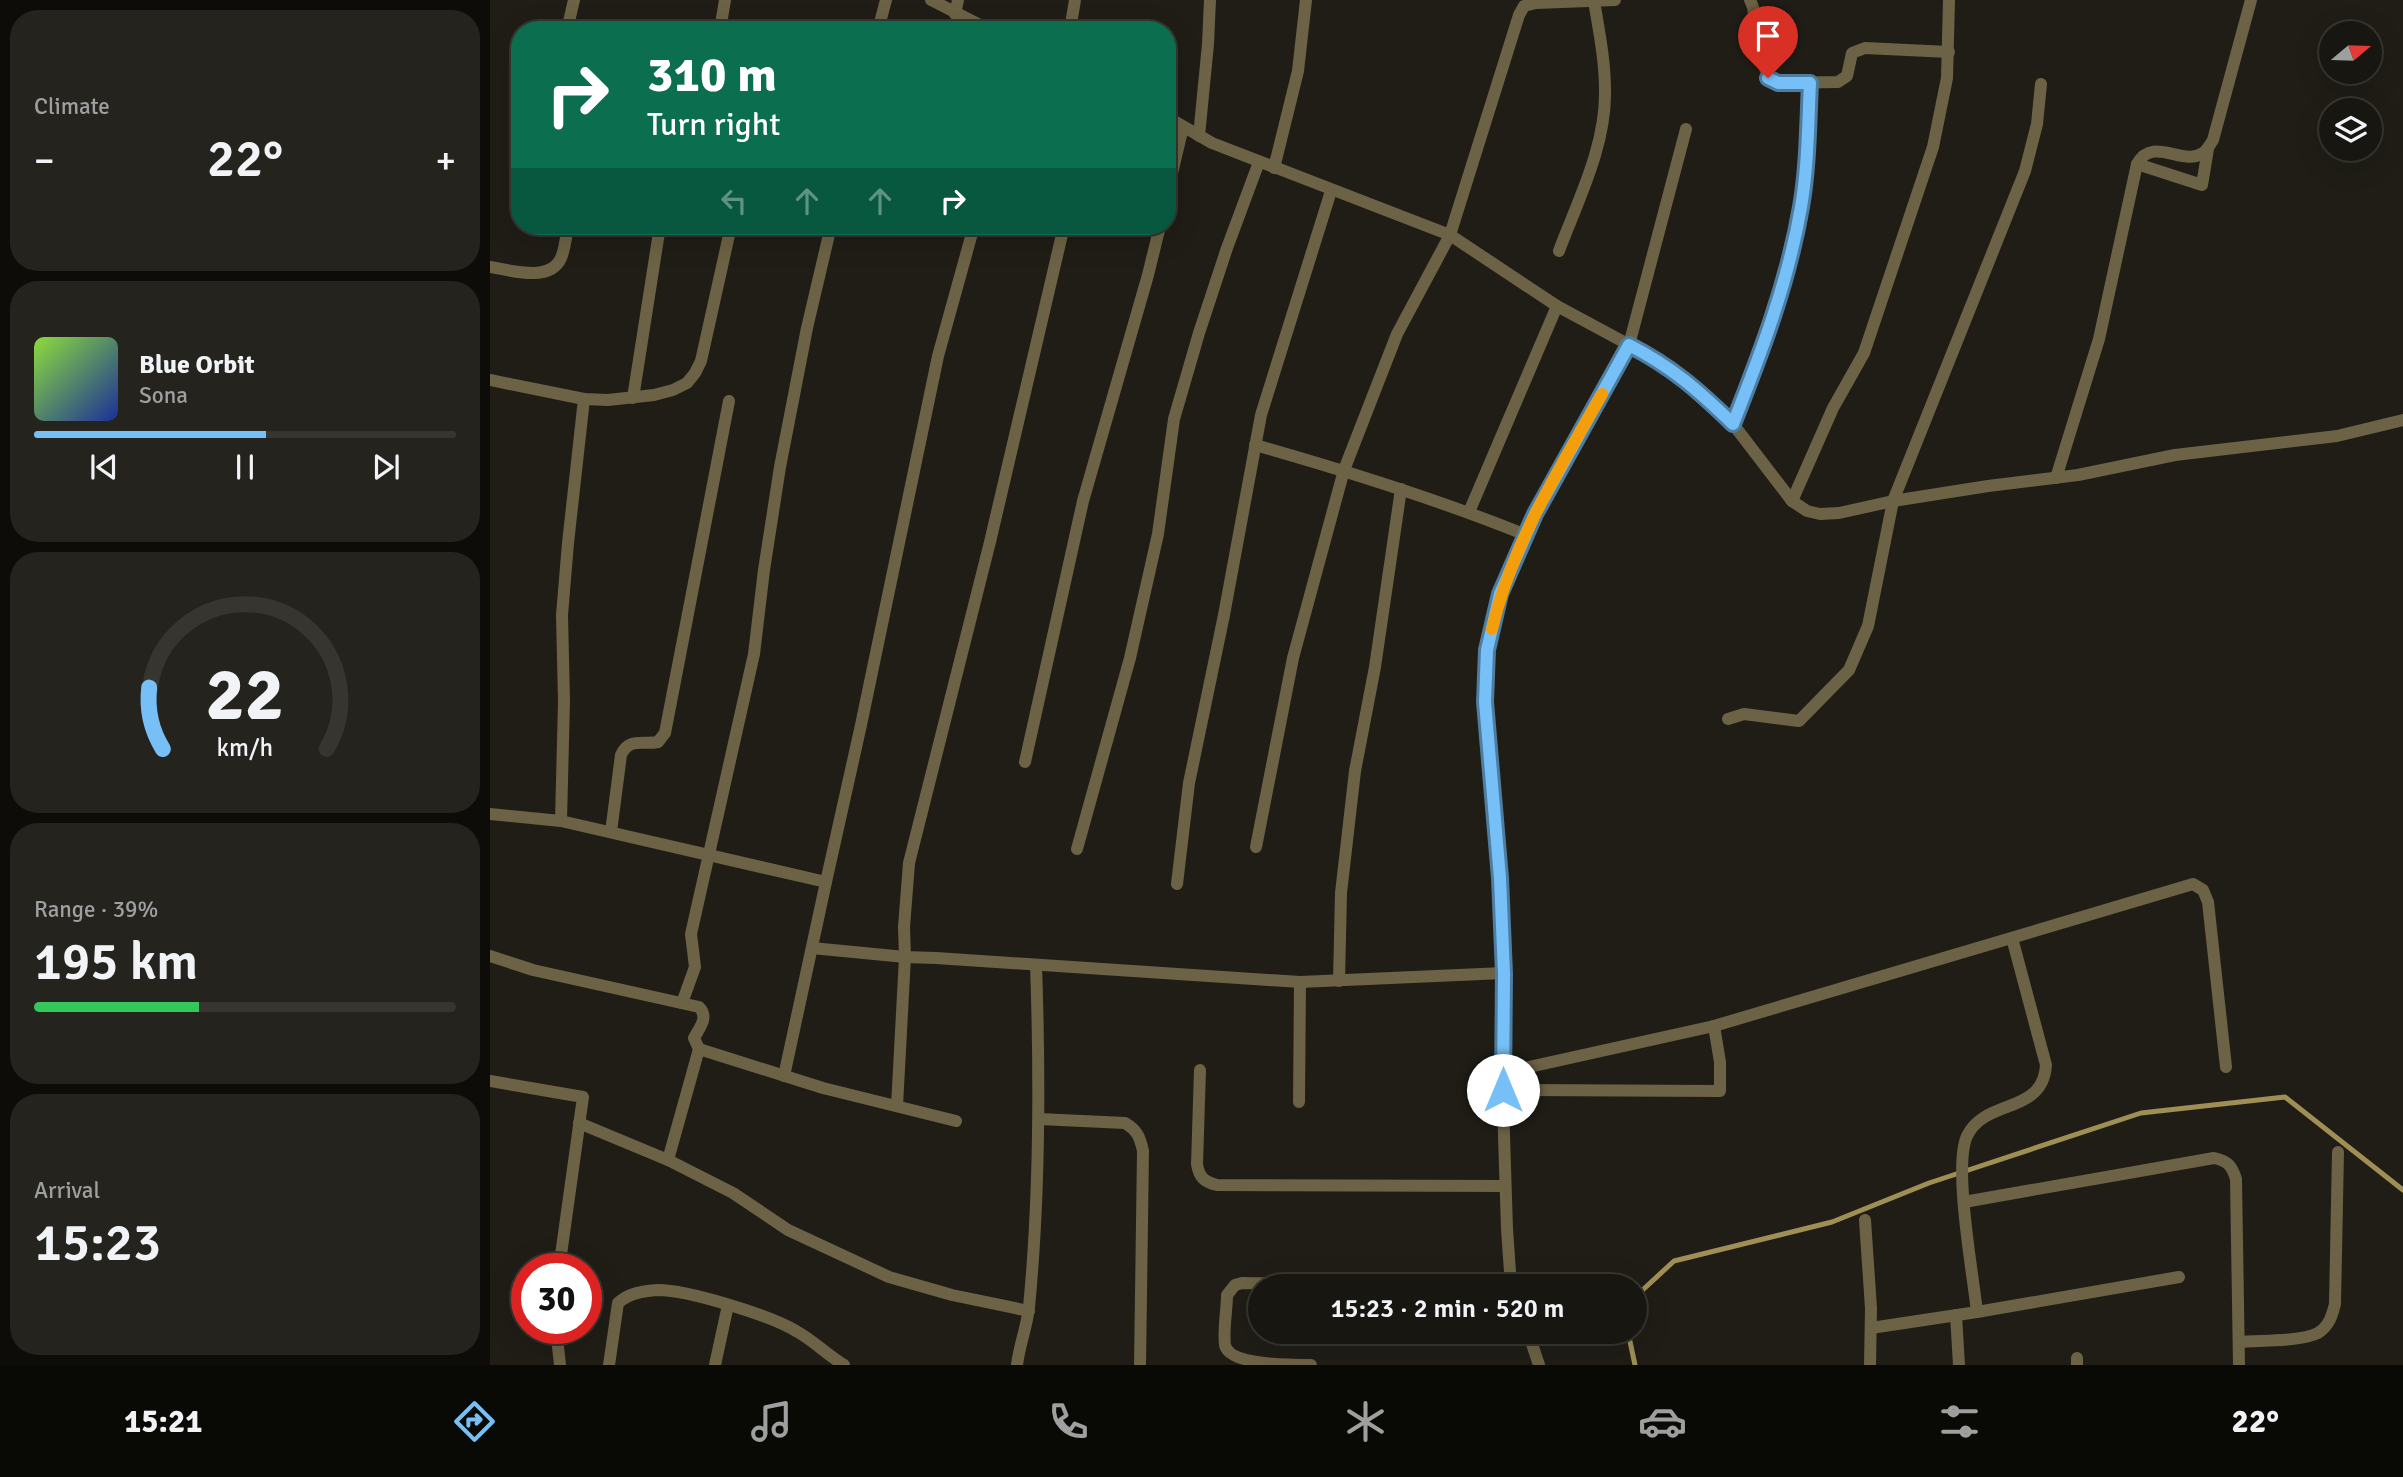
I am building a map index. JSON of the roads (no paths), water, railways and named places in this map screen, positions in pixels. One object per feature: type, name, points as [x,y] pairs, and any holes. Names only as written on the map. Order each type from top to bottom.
[{"type":"street","points":[[569,21],[573,0]]},
{"type":"street","points":[[721,21],[724,0]]},
{"type":"street","points":[[880,21],[886,0]]},
{"type":"street","points":[[931,0],[970,21]]},
{"type":"street","points":[[955,14],[958,0]]},
{"type":"street","points":[[1072,21],[1075,0]]},
{"type":"street","points":[[1199,136],[1210,0]]},
{"type":"street","points":[[1275,169],[1298,71],[1306,0]]},
{"type":"street","points":[[1256,847],[1293,658],[1344,470],[1397,334],[1450,235],[1519,15],[1529,2],[1615,0]]},
{"type":"street","points":[[1750,0],[1764,71],[1768,78],[1778,83],[1838,82],[1849,71],[1852,53],[1858,50],[1949,52]]},
{"type":"street","points":[[1792,501],[1833,408],[1864,353],[1933,147],[1947,78],[1949,0]]},
{"type":"street","points":[[2137,164],[2202,185],[2208,149],[2213,140],[2251,0]]},
{"type":"street","points":[[1559,251],[1600,138],[1606,94],[1603,51],[1594,1]]},
{"type":"street","points":[[1733,424],[1767,338],[1787,273],[1802,205],[1810,83]]},
{"type":"street","points":[[1728,719],[1744,714],[1799,720],[1849,670],[1868,625],[1893,501],[2025,171],[2037,124],[2040,84]]},
{"type":"street","points":[[1176,123],[1212,144],[1450,235],[1557,306],[1661,362],[1681,376],[1733,424],[1792,501],[1807,511],[1820,514],[1839,513],[1893,501],[2056,478],[2175,455],[2337,436],[2403,421]]},
{"type":"street","points":[[1176,156],[1183,127]]},
{"type":"street","points":[[1512,1274],[1505,1186],[1502,1073],[1504,974],[1500,878],[1485,702],[1487,650],[1500,594],[1535,514],[1629,345],[1686,129]]},
{"type":"street","points":[[2056,478],[2099,339],[2137,164],[2140,158],[2150,152],[2198,156],[2208,149]]},
{"type":"street","points":[[1076,849],[1130,658],[1158,534],[1174,419],[1227,248],[1259,162]]},
{"type":"street","points":[[1177,884],[1189,783],[1261,415],[1331,191]]},
{"type":"street","points":[[490,267],[531,272],[547,271],[554,268],[561,258],[566,235]]},
{"type":"street","points":[[633,398],[659,235]]},
{"type":"street","points":[[490,380],[584,399],[633,398],[673,390],[687,383],[701,361],[728,235]]},
{"type":"street","points":[[682,1003],[695,967],[691,934],[754,654],[780,467],[807,328],[829,235]]},
{"type":"street","points":[[784,1076],[938,356],[972,235]]},
{"type":"street","points":[[897,1106],[909,863],[990,542],[1062,235]]},
{"type":"street","points":[[1024,762],[1083,501],[1158,235]]},
{"type":"street","points":[[1469,512],[1557,306]]},
{"type":"street","points":[[561,821],[564,701],[562,615],[584,399]]},
{"type":"street","points":[[611,832],[624,748],[636,742],[658,742],[665,733],[729,401]]},
{"type":"street","points":[[1255,445],[1344,470],[1469,512],[1526,535]]},
{"type":"street","points":[[1339,981],[1341,893],[1355,771],[1376,667],[1401,489]]},
{"type":"street","points":[[490,814],[561,821],[826,882]]},
{"type":"street","points":[[1502,1073],[1714,1026],[2189,885],[2198,886],[2206,894],[2208,902],[2226,1067]]},
{"type":"street","points":[[1977,1312],[1962,1182],[1962,1153],[1966,1138],[1977,1121],[2033,1094],[2045,1079],[2046,1065],[2012,939]]},
{"type":"street","points":[[812,948],[905,957],[1300,982],[1504,974]]},
{"type":"street","points":[[490,956],[533,970],[699,1007],[704,1013],[694,1038],[699,1049],[667,1160]]},
{"type":"street","points":[[1017,1365],[1029,1311],[1038,1119],[1036,965]]},
{"type":"street","points":[[1299,1102],[1300,982]]},
{"type":"street","points":[[1503,1090],[1720,1091],[1720,1062],[1714,1026]]},
{"type":"street","points":[[699,1049],[784,1076],[956,1121]]},
{"type":"street","points":[[1200,1070],[1196,1164],[1198,1172],[1208,1183],[1505,1186]]},
{"type":"street","points":[[490,1081],[583,1097],[561,1253]]},
{"type":"street","points":[[1038,1119],[1125,1123],[1136,1130],[1143,1151],[1140,1365]]},
{"type":"street","points":[[579,1123],[667,1160],[733,1193],[788,1230],[889,1277],[952,1296],[1029,1311]]},
{"type":"street","points":[[2239,1342],[2304,1337],[2318,1333],[2332,1317],[2337,1152]]},
{"type":"street","points":[[1964,1202],[2214,1158],[2224,1160],[2230,1165],[2236,1179],[2239,1365]]},
{"type":"street","points":[[1865,1220],[1871,1328],[1870,1365]]},
{"type":"street","points":[[1871,1328],[2179,1277]]},
{"type":"street","points":[[1248,1283],[1230,1289],[1227,1294],[1225,1346],[1234,1359],[1251,1364],[1311,1365]]},
{"type":"street","points":[[609,1365],[618,1303],[632,1294],[659,1290],[728,1305],[796,1331],[844,1365]]},
{"type":"street","points":[[715,1365],[728,1305]]},
{"type":"street","points":[[1956,1315],[1959,1365]]},
{"type":"street","points":[[558,1344],[560,1365]]},
{"type":"street","points":[[1532,1344],[1539,1365]]},
{"type":"waterway","points":[[1647,1286],[1674,1261],[1832,1222],[1929,1183],[2141,1113],[2285,1097],[2403,1190]]},
{"type":"waterway","points":[[1631,1344],[1635,1365]]}]
